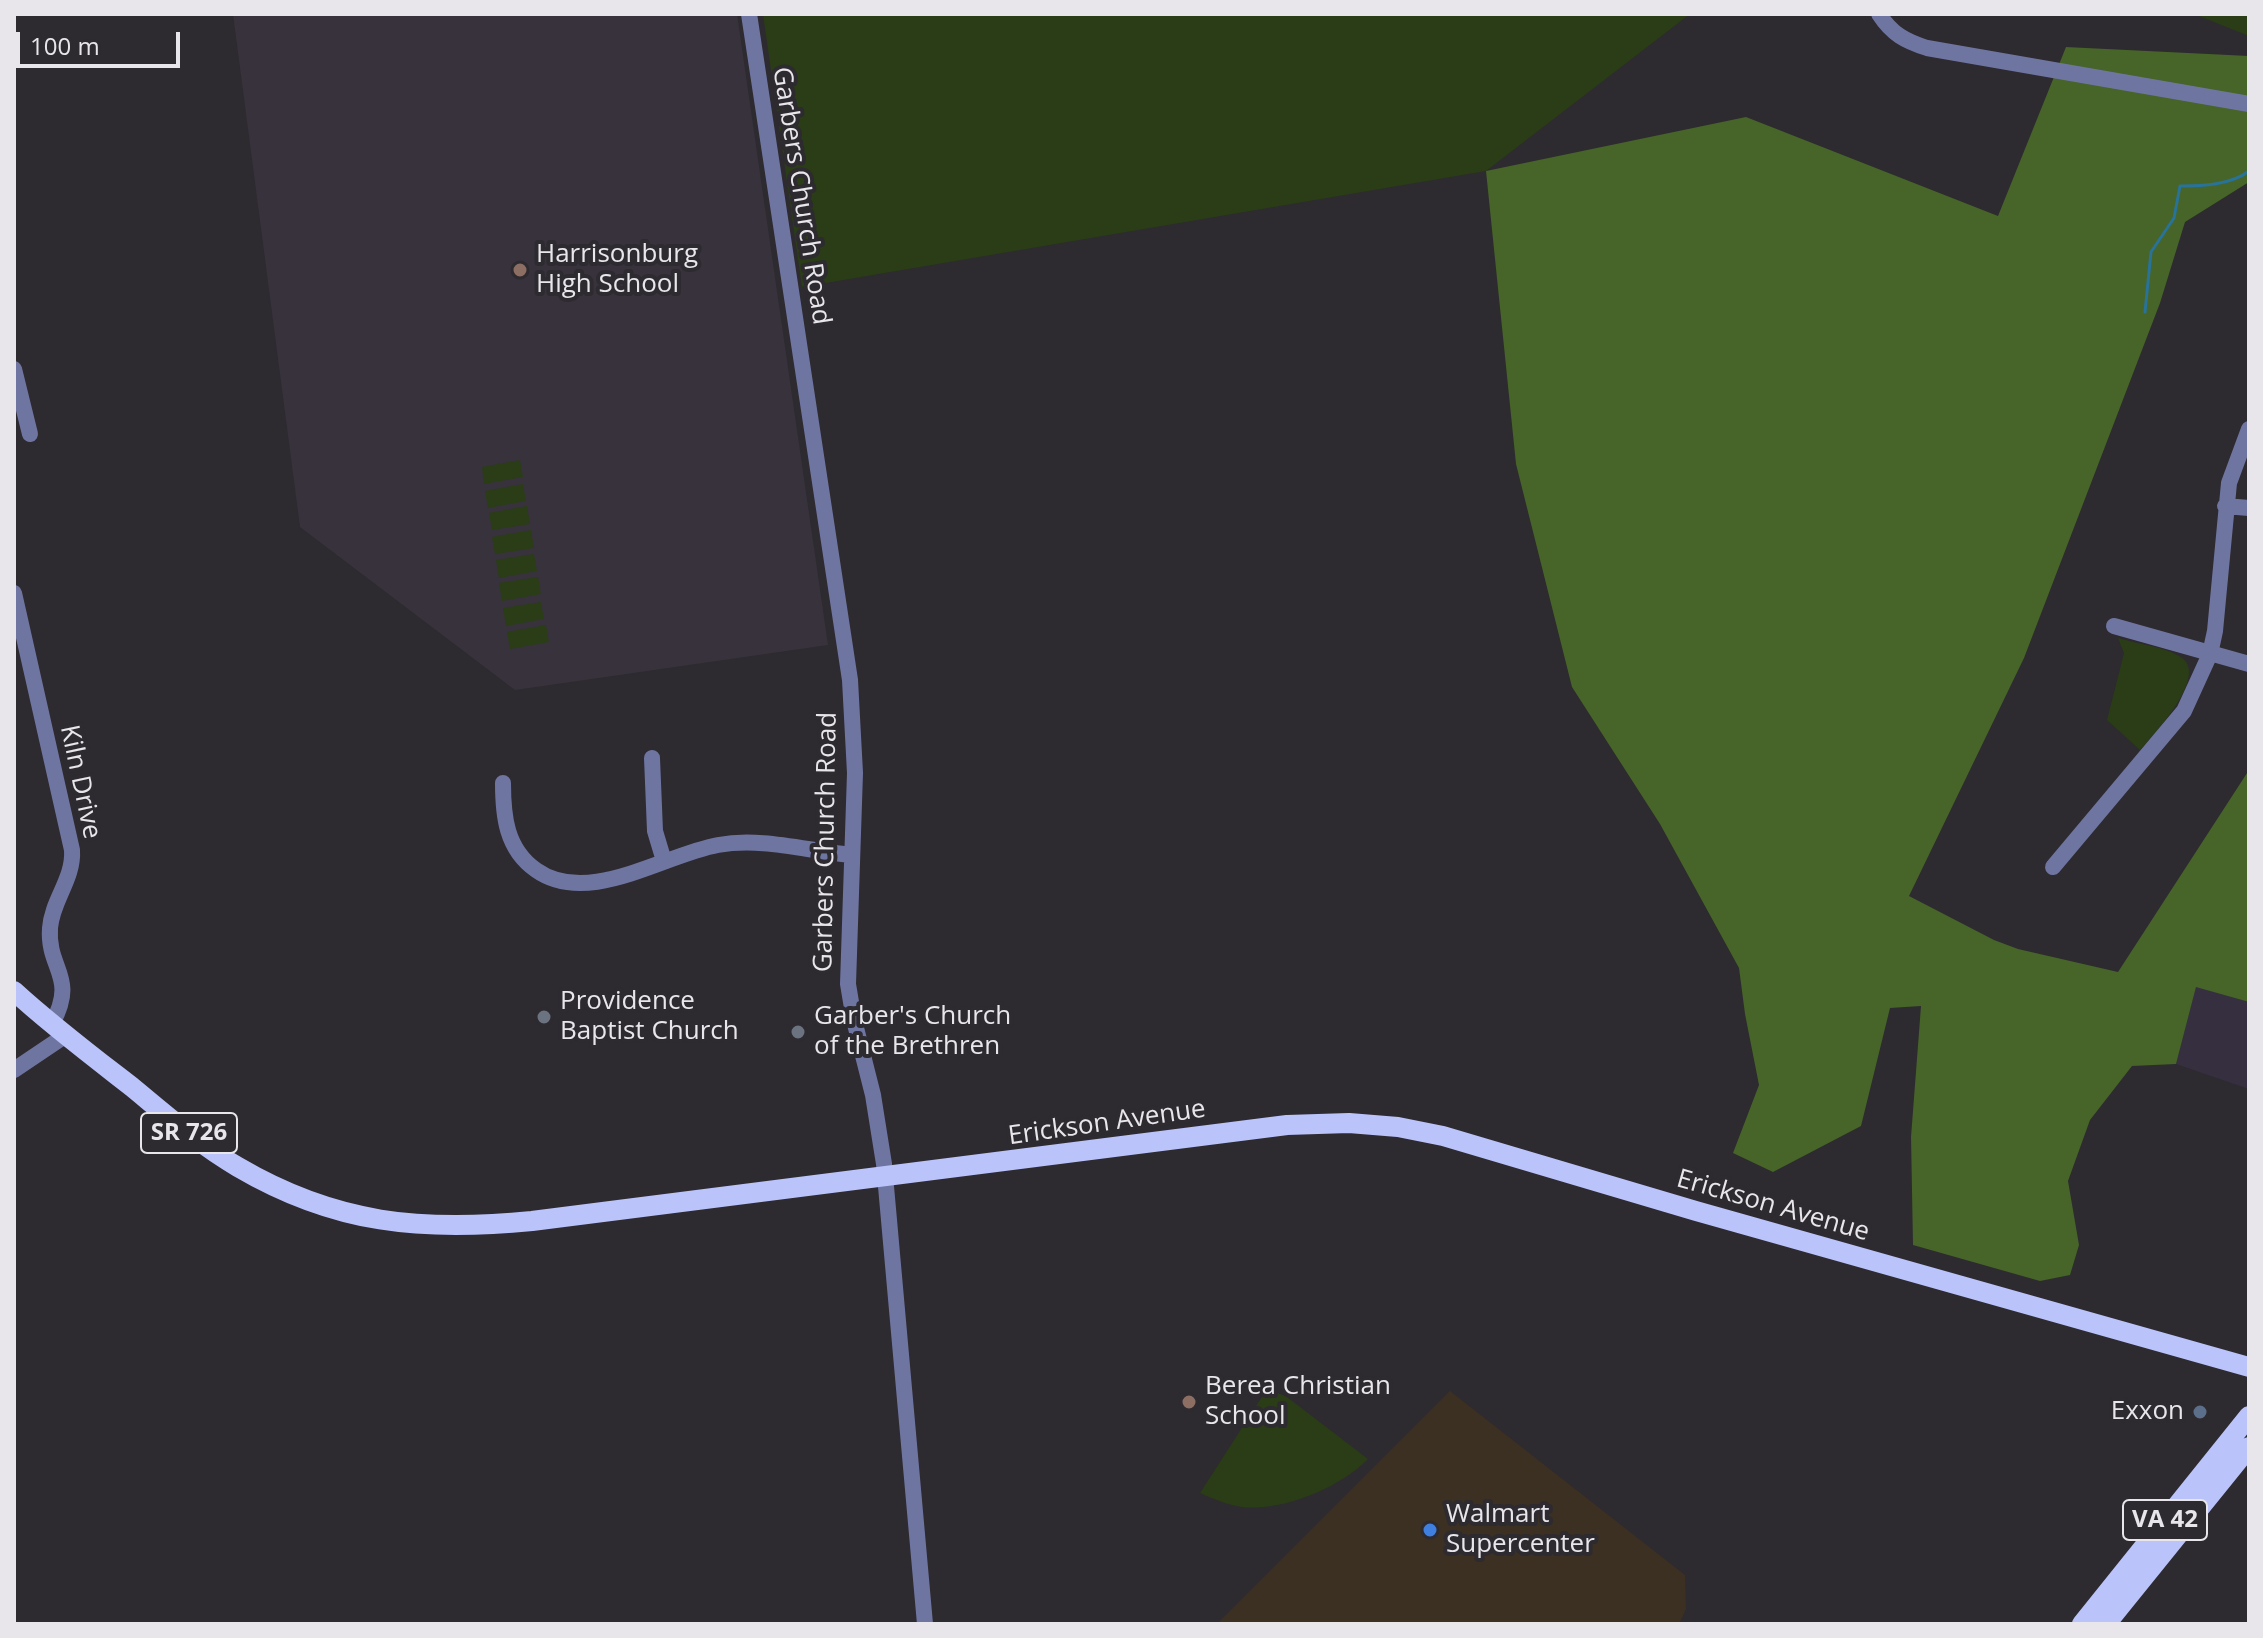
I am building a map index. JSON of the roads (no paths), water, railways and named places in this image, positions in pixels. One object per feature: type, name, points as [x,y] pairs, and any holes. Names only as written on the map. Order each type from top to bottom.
[{"type":"main road","name":"Erickson Avenue","points":[[14,991],[181,1127],[237,1167],[276,1188],[312,1202],[356,1216],[394,1223],[489,1225],[885,1178],[1287,1125],[1349,1123],[1398,1127],[1486,1148],[1632,1193],[2249,1367]]},
{"type":"main road","name":"VA 42","points":[[2082,1624],[2249,1416]]},
{"type":"main road","name":"VA 42","points":[[2106,1624],[2249,1447]]},
{"type":"street","name":"Garbers Church Road","points":[[749,14],[850,680],[855,773],[848,984],[850,1005],[873,1095],[885,1178],[925,1624]]},
{"type":"street","points":[[1879,14],[1891,31],[1904,40],[1927,48],[2249,104]]},
{"type":"street","points":[[14,369],[30,434]]},
{"type":"street","points":[[2053,867],[2184,711],[2210,654],[2219,610],[2225,506],[2229,483],[2249,429]]},
{"type":"street","points":[[2225,506],[2249,508]]},
{"type":"street","name":"Kiln Drive","points":[[14,593],[72,850],[70,871],[50,926],[52,952],[64,985],[59,1029]]},
{"type":"street","points":[[2114,626],[2249,664]]},
{"type":"street","points":[[652,758],[655,831],[664,861]]},
{"type":"street","points":[[503,783],[503,815],[513,845],[529,865],[548,877],[571,883],[593,883],[717,845],[744,842],[852,855]]},
{"type":"street","points":[[14,1070],[59,1029]]},
{"type":"waterway","points":[[2145,312],[2151,252],[2174,218],[2180,186],[2225,182],[2249,171]]},
{"type":"place","name":"Harrisonburg High School","points":[[520,270]]},
{"type":"place","name":"Providence Baptist Church","points":[[544,1017]]},
{"type":"place","name":"Garber's Church of the Brethren","points":[[798,1032]]},
{"type":"place","name":"Berea Christian School","points":[[1189,1402]]},
{"type":"place","name":"Exxon","points":[[2200,1412]]},
{"type":"place","name":"Walmart Supercenter","points":[[1430,1530]]}]
